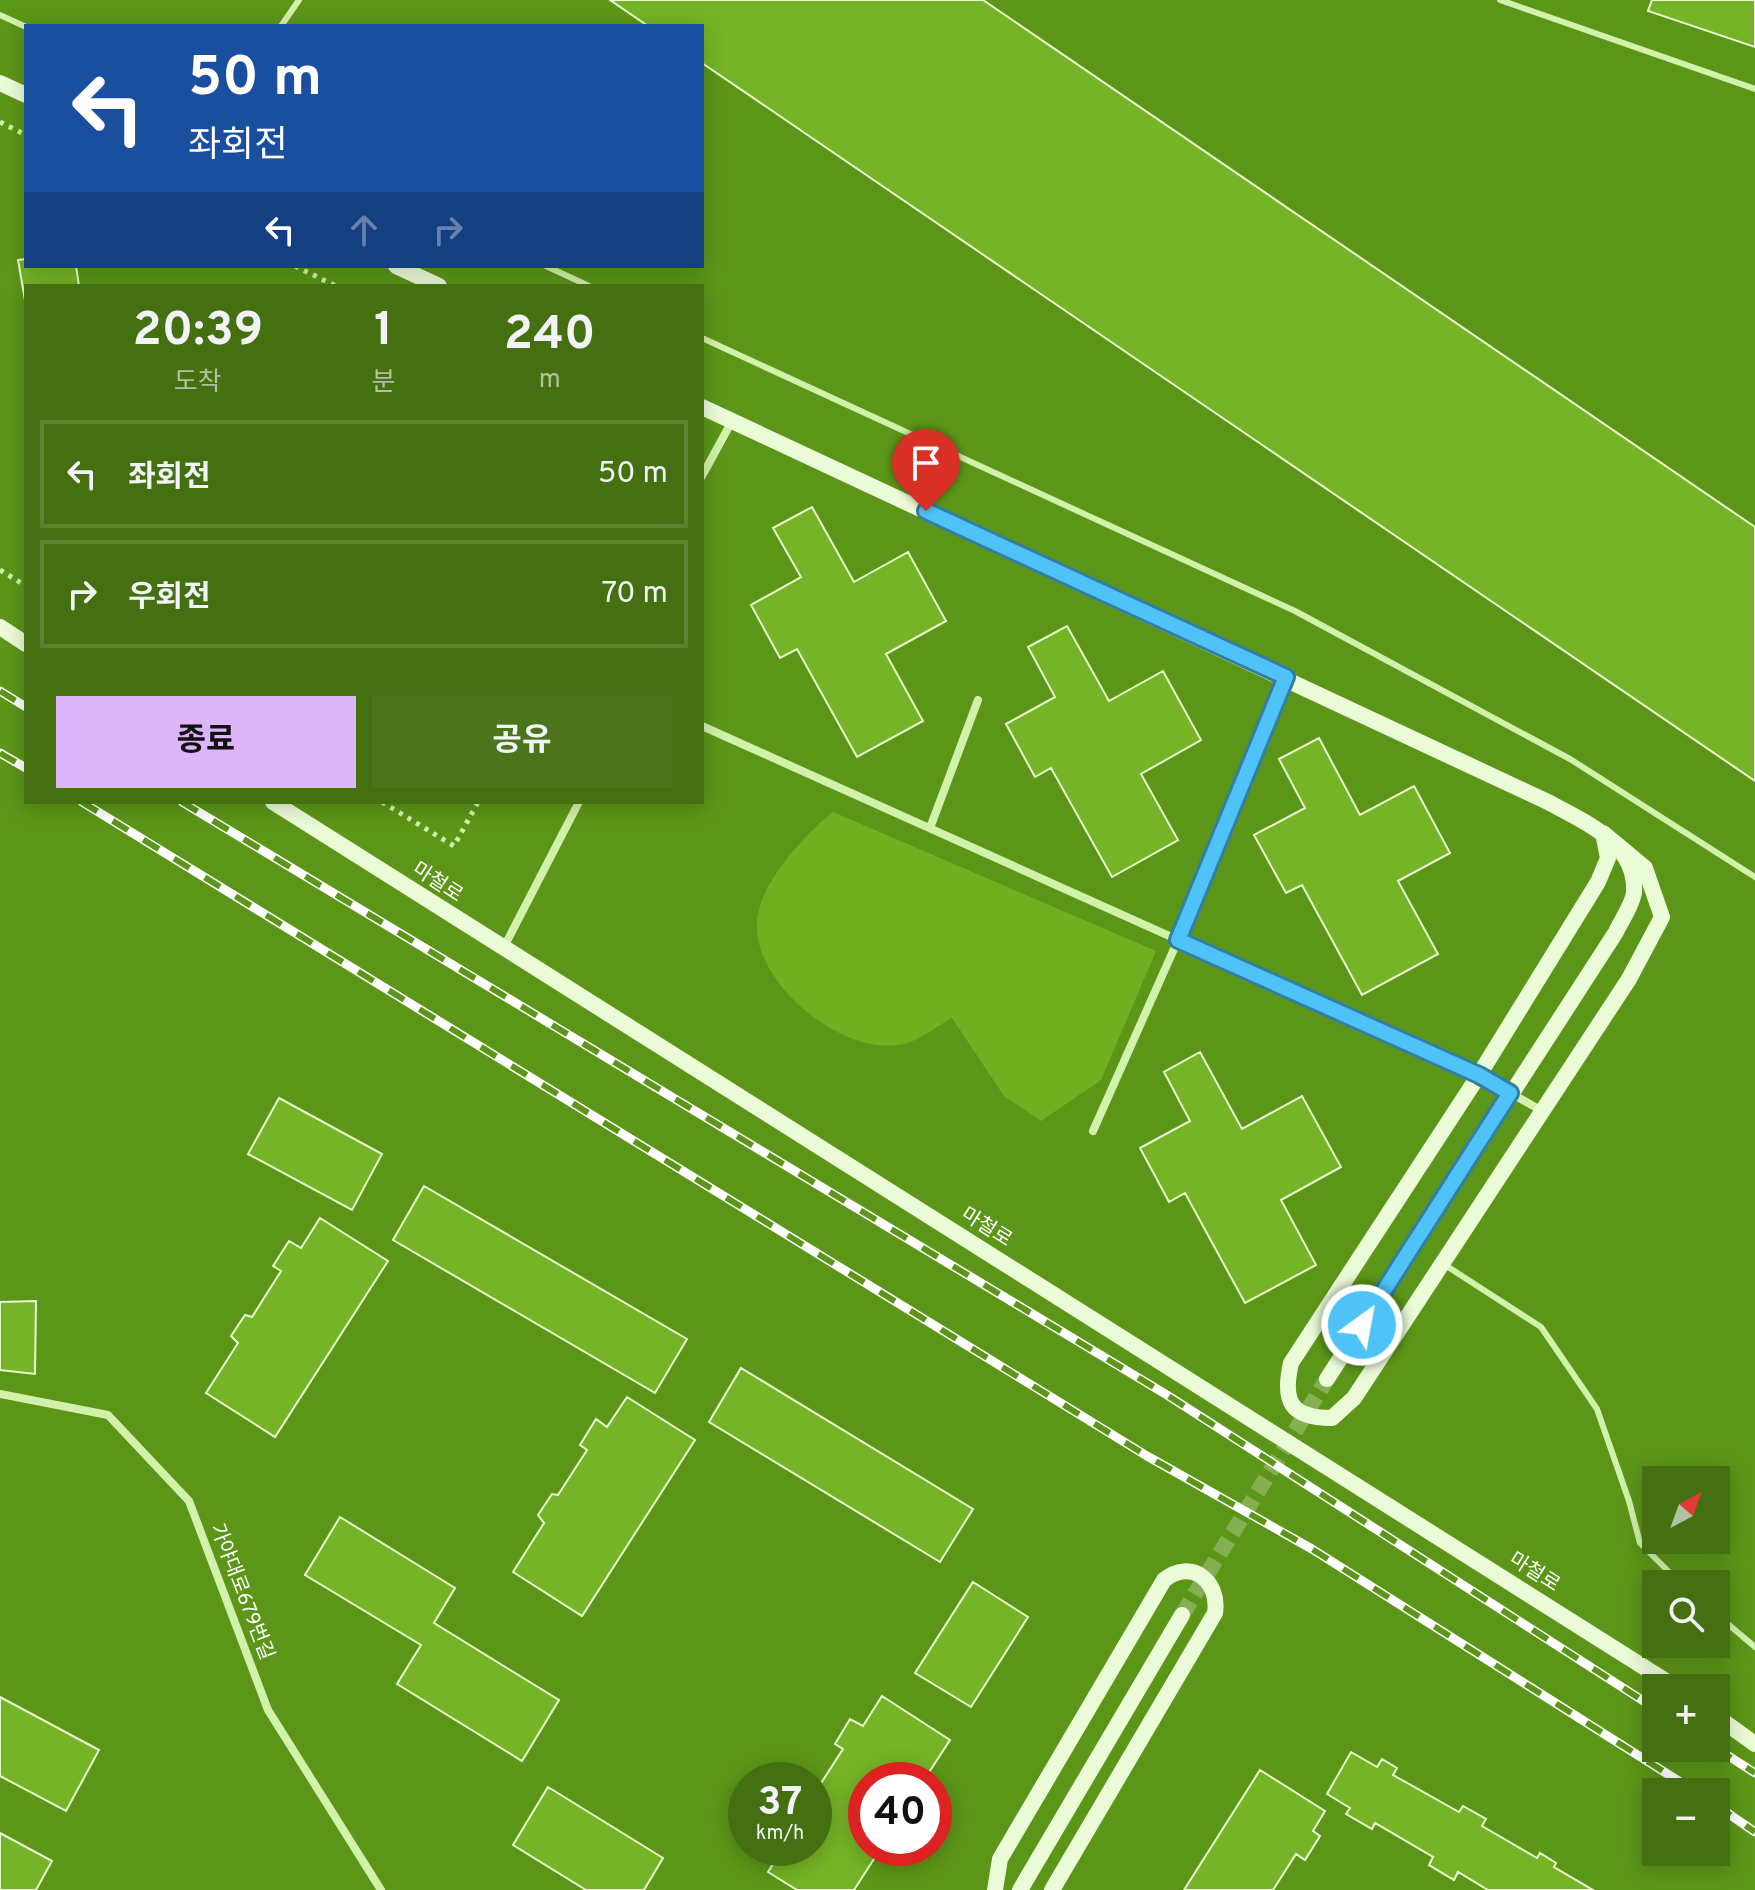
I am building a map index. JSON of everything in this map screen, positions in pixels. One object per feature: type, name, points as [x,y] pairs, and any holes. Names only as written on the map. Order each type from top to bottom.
[{"type":"street","points":[[0,83],[24,94]]},
{"type":"street","points":[[400,268],[435,284]]},
{"type":"street","points":[[704,408],[1286,677],[1548,802],[1603,833],[1645,868],[1662,917],[1629,979],[1354,1398],[1332,1418],[1307,1418],[1295,1409],[1286,1388],[1291,1363],[1479,1075],[1598,882],[1608,858],[1603,833]]},
{"type":"street","points":[[704,472],[732,421]]},
{"type":"street","points":[[0,627],[24,643]]},
{"type":"street","points":[[1093,1131],[1178,940],[1286,677]]},
{"type":"street","points":[[930,828],[978,700]]},
{"type":"street","points":[[704,727],[1479,1075],[1542,1111]]},
{"type":"street","name":"마철로","points":[[276,804],[1655,1674]]},
{"type":"street","points":[[503,949],[578,804]]},
{"type":"street","points":[[1327,1379],[1616,932],[1634,893],[1628,858],[1603,833]]},
{"type":"street","name":"가야대로679번길","points":[[0,1394],[108,1415],[189,1501],[268,1710],[381,1890]]},
{"type":"street","points":[[1291,1443],[1307,1418]]},
{"type":"street","points":[[995,1890],[1000,1859],[1164,1580],[1175,1571],[1192,1570],[1210,1582],[1217,1597],[1215,1613],[1052,1890]]},
{"type":"street","points":[[1020,1890],[1182,1615]]},
{"type":"street","points":[[1730,1726],[1755,1744]]},
{"type":"lane","points":[[282,24],[299,0]]},
{"type":"lane","points":[[1500,0],[1755,89]]},
{"type":"lane","points":[[0,15],[24,26]]},
{"type":"lane","points":[[550,268],[585,284]]},
{"type":"lane","points":[[704,339],[1295,611],[1570,759],[1755,877]]},
{"type":"lane","points":[[1442,1263],[1541,1327],[1597,1409],[1640,1543],[1667,1570]]},
{"type":"lane","points":[[1730,1626],[1755,1647]]},
{"type":"path","points":[[0,122],[24,134]]},
{"type":"path","points":[[299,268],[332,284]]},
{"type":"path","points":[[0,570],[24,585]]},
{"type":"path","points":[[385,804],[454,846],[477,804]]},
{"type":"green space","points":[[833,812],[1156,951],[1101,1080],[1041,1121],[1004,1096],[952,1018],[905,1044],[875,1045],[850,1038],[826,1025],[803,1009],[783,989],[768,967],[759,943],[757,920],[760,906],[786,860]]},
{"type":"building","points":[[610,0],[983,0],[1755,527],[1755,781],[704,64],[704,24],[645,24]]},
{"type":"building","points":[[1652,0],[1755,0],[1755,47],[1648,11]]},
{"type":"building","points":[[24,259],[24,268],[76,268],[79,284],[24,284],[24,294],[18,260]]},
{"type":"building","points":[[812,507],[854,582],[908,552],[946,621],[886,654],[923,721],[857,757],[797,649],[780,658],[751,605],[801,577],[773,528]]},
{"type":"building","points":[[1067,626],[1109,701],[1163,671],[1201,740],[1141,774],[1178,840],[1112,877],[1051,768],[1035,777],[1006,724],[1055,697],[1028,647]]},
{"type":"building","points":[[1319,738],[1360,815],[1414,786],[1450,853],[1398,881],[1438,954],[1362,995],[1302,885],[1286,893],[1254,835],[1305,808],[1279,759]]},
{"type":"building","points":[[1200,1052],[1242,1129],[1302,1096],[1341,1167],[1281,1200],[1316,1265],[1245,1303],[1185,1193],[1169,1202],[1140,1148],[1190,1121],[1164,1072]]},
{"type":"building","points":[[279,1098],[382,1154],[352,1210],[248,1154]]},
{"type":"building","points":[[424,1186],[687,1339],[655,1393],[393,1240]]},
{"type":"building","points":[[320,1218],[388,1261],[275,1437],[206,1393],[238,1343],[231,1336],[245,1315],[252,1317],[281,1271],[273,1266],[289,1241],[301,1248]]},
{"type":"building","points":[[36,1301],[35,1374],[0,1370],[0,1302]]},
{"type":"building","points":[[741,1368],[973,1509],[940,1562],[709,1422]]},
{"type":"building","points":[[627,1397],[695,1440],[582,1616],[513,1572],[544,1523],[538,1515],[552,1494],[558,1495],[587,1450],[580,1445],[596,1419],[607,1427]]},
{"type":"building","points":[[340,1517],[455,1588],[434,1623],[559,1700],[522,1761],[397,1684],[421,1645],[305,1575]]},
{"type":"building","points":[[973,1582],[1028,1617],[971,1707],[915,1673]]},
{"type":"building","points":[[882,1696],[950,1740],[936,1762],[848,1762],[848,1866],[869,1866],[854,1890],[797,1890],[768,1872],[772,1866],[832,1866],[832,1766],[843,1749],[835,1744],[850,1719],[863,1726]]},
{"type":"building","points":[[0,1697],[99,1750],[66,1811],[0,1776]]},
{"type":"building","points":[[1351,1752],[1377,1767],[1382,1759],[1397,1768],[1393,1775],[1459,1812],[1463,1806],[1486,1819],[1482,1826],[1537,1858],[1540,1853],[1556,1863],[1554,1867],[1593,1890],[1488,1890],[1458,1872],[1454,1880],[1429,1865],[1433,1857],[1375,1823],[1372,1829],[1346,1814],[1350,1808],[1327,1794]]},
{"type":"building","points":[[1260,1770],[1325,1811],[1313,1831],[1320,1836],[1305,1860],[1296,1854],[1273,1890],[1184,1890]]},
{"type":"building","points":[[548,1787],[663,1858],[644,1890],[586,1890],[513,1845]]},
{"type":"building","points":[[0,1833],[52,1861],[36,1890],[0,1890]]},
{"type":"tunnel","points":[[1182,1615],[1327,1379]]},
{"type":"railway","points":[[0,691],[24,706]]},
{"type":"railway","points":[[0,753],[24,767]]},
{"type":"railway","points":[[85,804],[1147,1456],[1312,1549],[1674,1778]]},
{"type":"railway","points":[[185,804],[1167,1395],[1642,1700]]},
{"type":"railway","points":[[1730,1757],[1755,1773]]},
{"type":"railway","points":[[1730,1815],[1755,1832]]},
{"type":"route","points":[[926,511],[1286,677],[1178,940],[1479,1075],[1510,1093],[1362,1325]]}]
